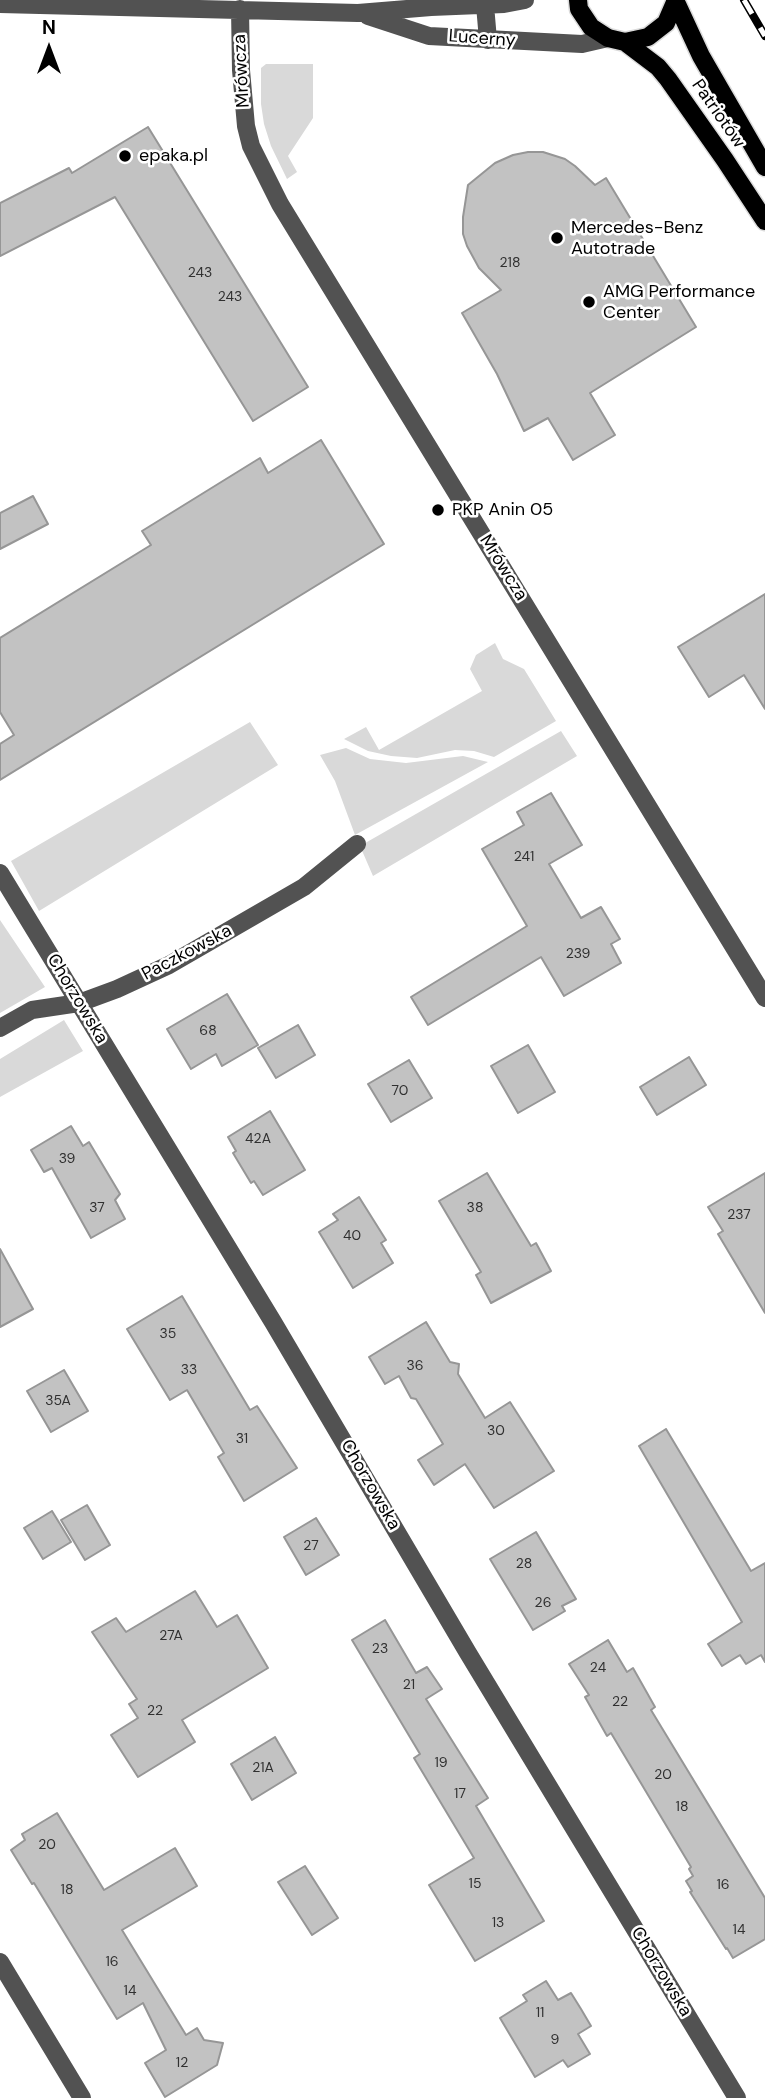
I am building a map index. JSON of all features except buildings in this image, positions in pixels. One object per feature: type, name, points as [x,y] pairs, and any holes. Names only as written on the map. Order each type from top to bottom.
[{"type":"main road","name":"Patriotów","points":[[578,0],[579,9],[591,27],[657,67],[668,79],[765,221]]},
{"type":"main road","name":"Patriotów","points":[[676,1],[701,55],[765,167]]},
{"type":"main road","points":[[616,40],[648,37],[666,23],[676,1]]},
{"type":"street","name":"Lucerny","points":[[0,4],[358,13],[504,4],[525,0]]},
{"type":"street","points":[[485,5],[488,40]]},
{"type":"street","name":"Mrówcza","points":[[240,9],[240,70],[246,126],[251,146],[280,204],[765,998]]},
{"type":"street","name":"Lucerny","points":[[358,13],[429,36],[582,44],[616,40]]},
{"type":"street","name":"Paczkowska","points":[[0,1028],[32,1010],[79,1003],[117,989],[181,959],[304,887],[357,844]]},
{"type":"street","name":"Chorzowska","points":[[0,873],[273,1322],[468,1653],[737,2098]]},
{"type":"street","points":[[0,1962],[82,2098]]},
{"type":"shaded area","points":[[266,64],[313,64],[313,118],[288,156],[297,172],[287,179],[264,124],[261,68]]},
{"type":"shaded area","points":[[495,643],[503,659],[524,669],[556,721],[494,757],[474,751],[455,750],[417,758],[391,756],[368,751],[344,739],[366,727],[379,750],[482,691],[470,669],[476,655]]},
{"type":"shaded area","points":[[250,722],[278,765],[39,911],[11,861]]},
{"type":"shaded area","points":[[561,731],[577,756],[373,876],[360,846]]},
{"type":"shaded area","points":[[346,748],[370,759],[406,763],[463,756],[488,762],[355,835],[335,781],[320,755]]},
{"type":"shaded area","points":[[0,920],[45,987],[0,1013]]},
{"type":"shaded area","points":[[64,1020],[83,1051],[0,1097],[0,1059]]},
{"type":"railway","points":[[744,0],[765,36]]},
{"type":"place","name":"epaka.pl","points":[[125,156]]},
{"type":"place","name":"Mercedes-Benz Autotrade","points":[[557,238]]},
{"type":"place","name":"AMG Performance Center","points":[[589,302]]},
{"type":"place","name":"PKP Anin 05","points":[[438,510]]}]
